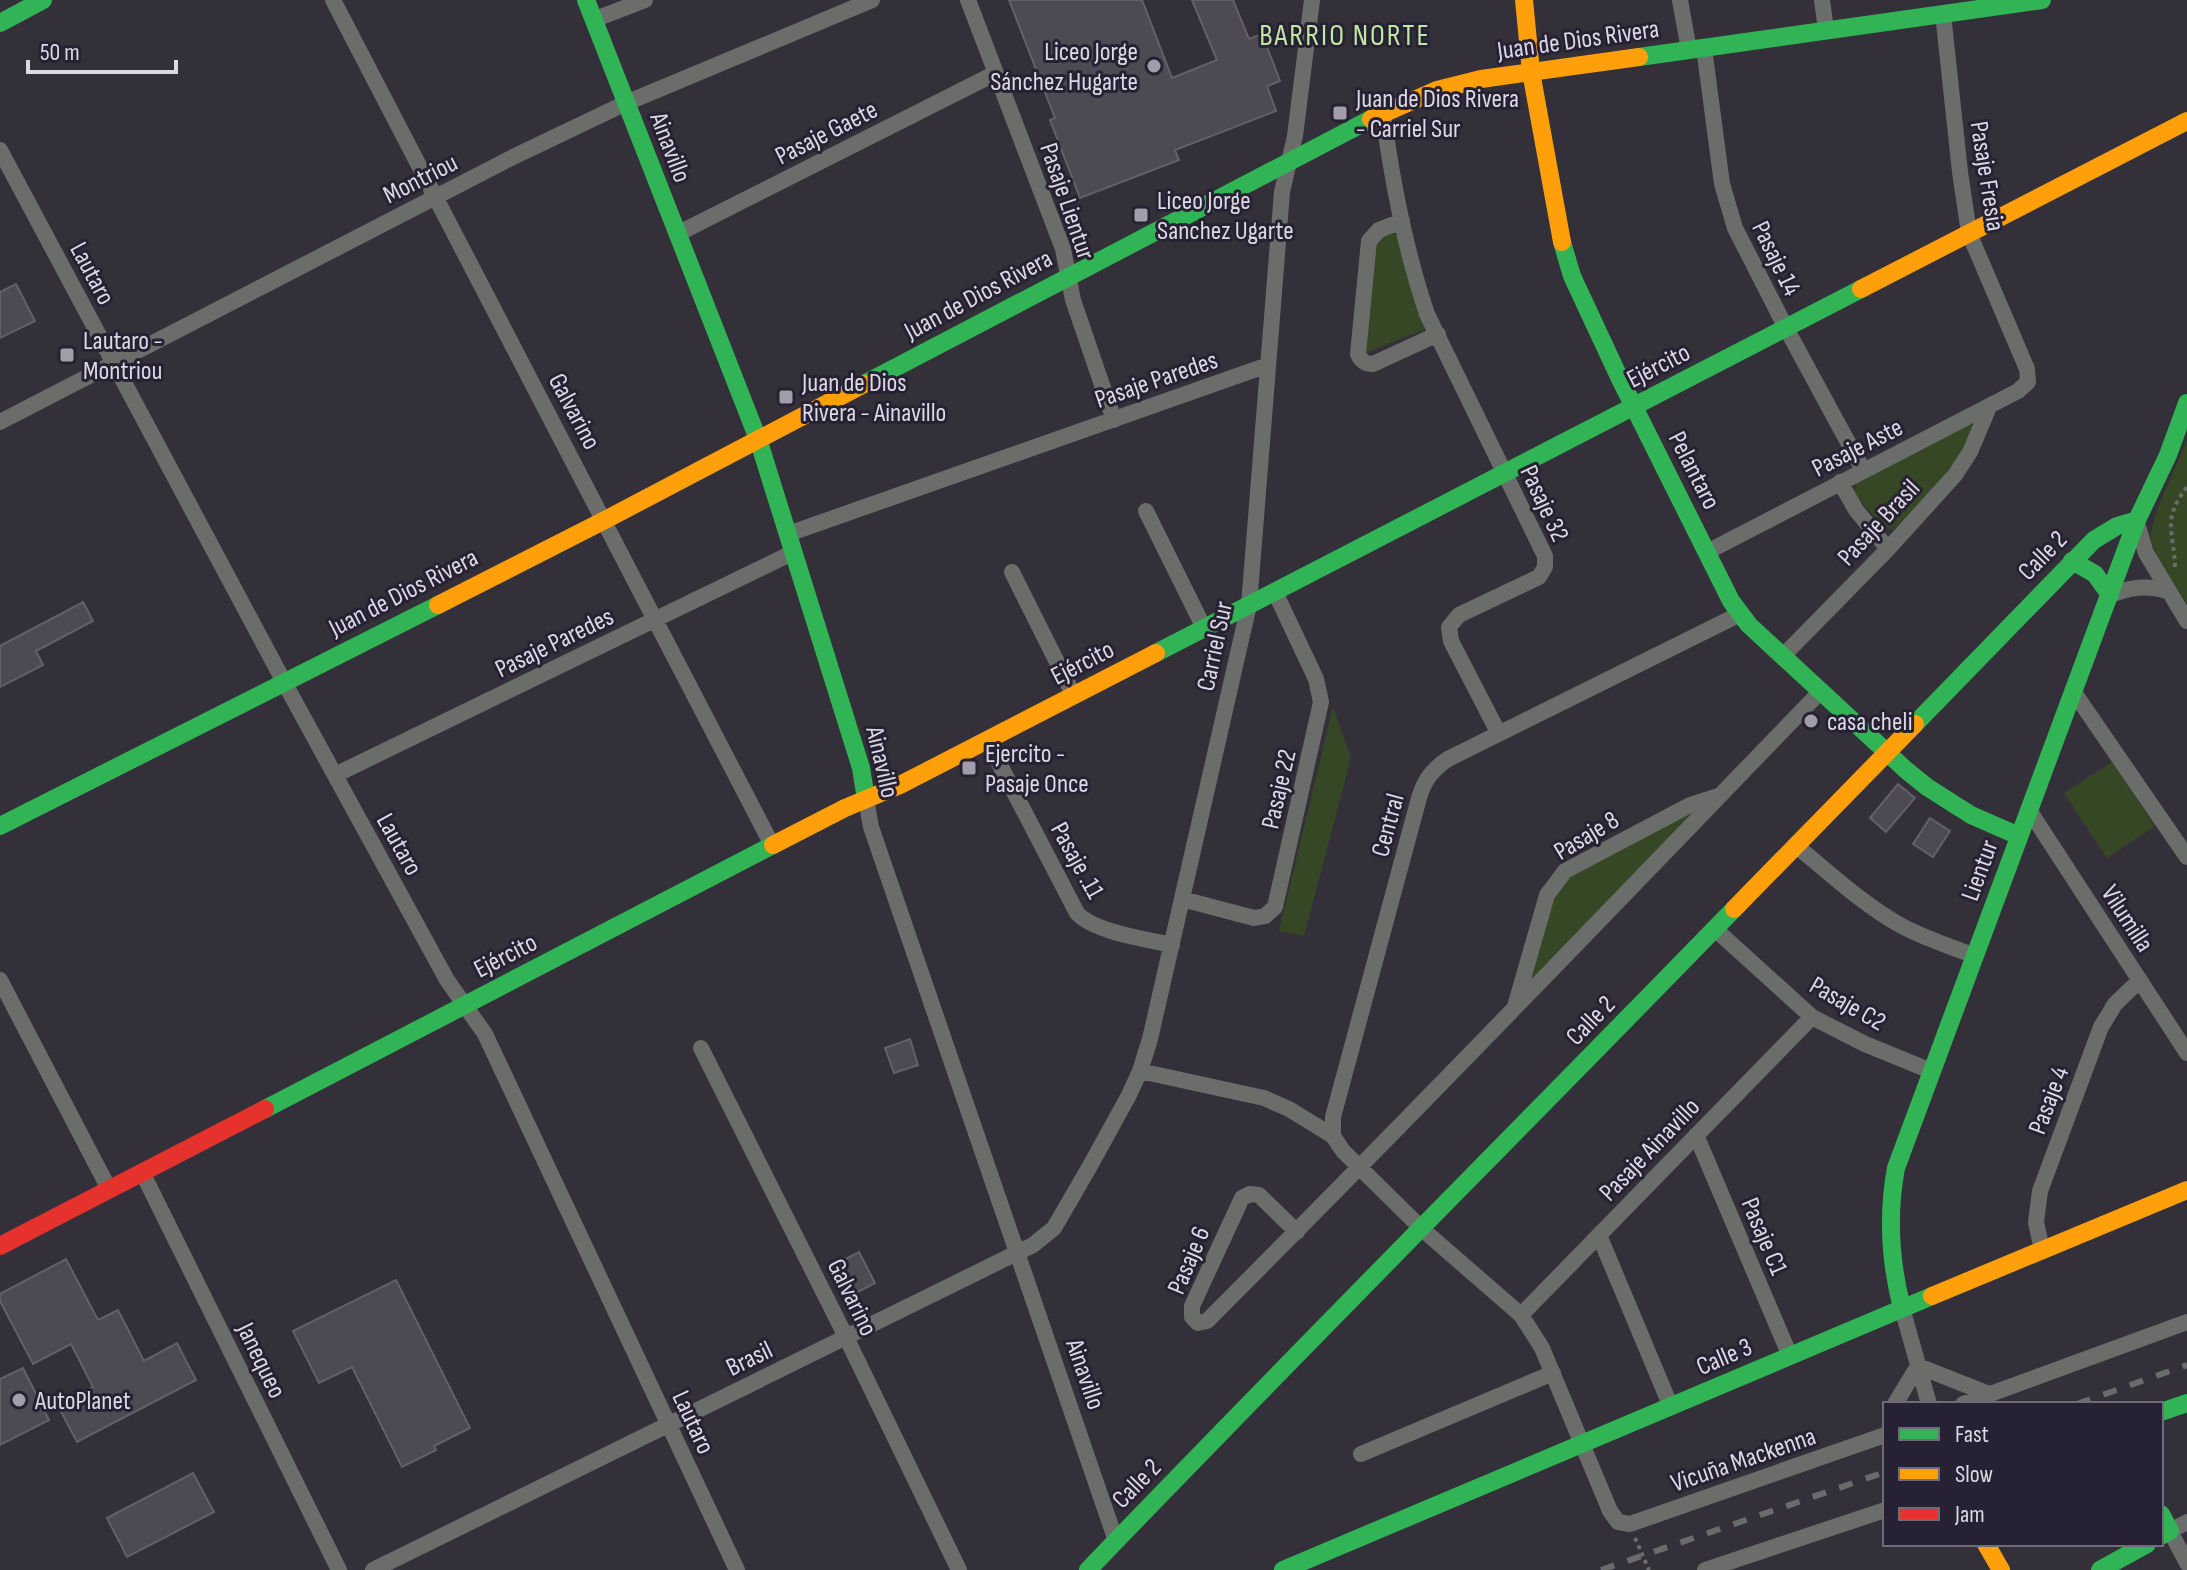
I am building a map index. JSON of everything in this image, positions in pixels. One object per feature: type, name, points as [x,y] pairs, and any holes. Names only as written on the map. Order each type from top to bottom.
[{"type":"street","points":[[0,23],[43,0]]},
{"type":"street","name":"Galvarino","points":[[333,0],[772,845]]},
{"type":"street","name":"Ainavillo","points":[[586,0],[758,439],[861,768],[871,827],[1116,1541]]},
{"type":"street","points":[[593,20],[645,0]]},
{"type":"street","name":"Montriou","points":[[0,422],[513,157],[626,103],[872,0]]},
{"type":"street","name":"Pasaje Lientur","points":[[968,0],[1063,249],[1073,300],[1114,420]]},
{"type":"street","name":"Carriel Sur","points":[[1016,1252],[1042,1240],[1054,1228],[1140,1071],[1150,1039],[1249,605],[1282,192],[1295,136],[1312,0]]},
{"type":"street","name":"Pelantaro","points":[[1524,0],[1531,72],[1565,257],[1579,294],[1634,407],[1740,614],[1906,770],[1948,802],[2019,836]]},
{"type":"street","name":"Pasaje 14","points":[[1680,0],[1696,49],[1729,210],[1743,246],[1863,470]]},
{"type":"street","points":[[1822,0],[1826,30]]},
{"type":"street","name":"Juan de Dios Rivera","points":[[0,826],[605,520],[1289,161],[1413,100],[1458,84],[1531,72],[1943,14],[1964,5],[2042,0]]},
{"type":"street","name":"Pasaje Fresia","points":[[1943,14],[1969,233],[2027,369],[2028,382]]},
{"type":"street","name":"Pasaje Gaete","points":[[677,234],[996,73]]},
{"type":"street","name":"Pasaje 32","points":[[1383,113],[1402,221],[1427,314],[1543,551],[1545,567],[1534,580],[1454,618],[1449,627],[1449,634],[1499,734]]},
{"type":"street","name":"Ejército","points":[[0,1246],[772,845],[900,785],[1074,696],[2187,121]]},
{"type":"street","name":"Lautaro","points":[[0,150],[447,980],[485,1034],[737,1570]]},
{"type":"street","points":[[1402,221],[1379,230],[1369,241],[1358,354],[1367,364],[1373,364],[1438,334]]},
{"type":"street","name":"Pasaje Paredes","points":[[335,775],[656,620],[791,543],[1268,365]]},
{"type":"street","name":"Pasaje Aste","points":[[1707,552],[1989,407],[2022,389],[2028,382]]},
{"type":"street","name":"Lientur","points":[[1928,1402],[1895,1281],[1889,1247],[1889,1211],[1896,1168],[2137,520],[2168,455],[2187,403]]},
{"type":"street","name":"Pasaje Brasil","points":[[1783,656],[1888,549],[1955,475],[1970,452],[1989,407]]},
{"type":"street","points":[[1840,482],[1856,510],[1888,549]]},
{"type":"street","points":[[1146,511],[1204,628]]},
{"type":"street","points":[[2137,520],[2146,553],[2187,621]]},
{"type":"street","name":"Calle 2","points":[[1088,1570],[2072,561],[2097,536],[2115,525],[2137,520]]},
{"type":"street","points":[[2072,561],[2098,576],[2110,595],[2138,587],[2168,591]]},
{"type":"street","points":[[1012,572],[1074,696]]},
{"type":"street","name":"Pasaje 22","points":[[1182,899],[1254,918],[1265,916],[1275,907],[1321,702],[1316,679],[1275,592]]},
{"type":"street","name":"Central","points":[[1333,1136],[1333,1117],[1426,780],[1439,765],[1740,614]]},
{"type":"street","name":"Pasaje 8","points":[[1359,1168],[1821,691]]},
{"type":"street","points":[[2073,691],[2184,849]]},
{"type":"street","name":"Pasaje .11","points":[[987,740],[1077,913],[1095,926],[1172,945]]},
{"type":"street","name":"Pasaje 8","points":[[1515,1008],[1547,895],[1565,871],[1690,805],[1719,796]]},
{"type":"street","name":"Vilumilla","points":[[2029,810],[2187,1053]]},
{"type":"street","points":[[1795,845],[1886,917],[1919,935],[1975,956]]},
{"type":"street","name":"Pasaje C2","points":[[1715,929],[1812,1017],[1865,1044],[1931,1071]]},
{"type":"street","points":[[0,980],[109,1189]]},
{"type":"street","name":"Pasaje 4","points":[[2042,1250],[2036,1222],[2040,1191],[2101,1027],[2115,1004],[2140,980]]},
{"type":"street","name":"Pasaje Ainavillo","points":[[1521,1315],[1812,1017]]},
{"type":"street","name":"Galvarino","points":[[701,1048],[959,1570]]},
{"type":"street","points":[[1140,1071],[1264,1098],[1289,1109],[1333,1136],[1359,1168],[1422,1229],[1521,1315],[1553,1373],[1610,1511],[1624,1523]]},
{"type":"street","name":"Pasaje C1","points":[[1696,1135],[1790,1356]]},
{"type":"street","name":"Pasaje 6","points":[[1297,1232],[1259,1195],[1250,1194],[1242,1198],[1192,1306],[1191,1314],[1196,1322],[1207,1321],[1297,1232],[1359,1168]]},
{"type":"street","name":"Janequeo","points":[[142,1172],[339,1570]]},
{"type":"street","name":"Calle 3","points":[[1283,1570],[2187,1190]]},
{"type":"street","points":[[1599,1235],[1671,1407]]},
{"type":"street","name":"Brasil","points":[[373,1570],[1016,1252]]},
{"type":"street","points":[[1968,1402],[2187,1322]]},
{"type":"street","points":[[1896,1402],[1918,1366],[1989,1394]]},
{"type":"street","points":[[1361,1454],[1553,1373]]},
{"type":"street","points":[[2163,1411],[2187,1403]]},
{"type":"street","name":"Vicuña Mackenna","points":[[1624,1523],[1880,1437]]},
{"type":"street","points":[[1705,1570],[1883,1511]]},
{"type":"street","points":[[2187,1522],[2164,1527],[2187,1563]]},
{"type":"street","points":[[1987,1546],[2001,1570]]},
{"type":"street","points":[[2100,1570],[2143,1546]]},
{"type":"path","points":[[2175,570],[2171,518],[2173,507],[2187,487]]},
{"type":"path","points":[[1624,1523],[1649,1570]]},
{"type":"green space","points":[[1383,233],[1393,233],[1400,238],[1426,329],[1365,353],[1374,247]]},
{"type":"green space","points":[[1970,423],[1973,427],[1966,442],[1939,482],[1893,530],[1883,527],[1854,493],[1857,481]]},
{"type":"green space","points":[[2187,440],[2187,604],[2155,554],[2150,535],[2157,510]]},
{"type":"green space","points":[[1333,707],[1351,758],[1304,936],[1279,931]]},
{"type":"green space","points":[[2112,762],[2155,826],[2107,858],[2064,793]]},
{"type":"green space","points":[[1687,813],[1689,816],[1531,987],[1528,984],[1551,903],[1568,877]]},
{"type":"building","name":"Liceo Jorge Sánchez Hugarte","points":[[1009,0],[1142,0],[1172,78],[1217,60],[1192,0],[1233,0],[1249,39],[1262,34],[1280,81],[1267,86],[1276,111],[1175,150],[1179,160],[1080,198],[1050,120],[1055,118]]},
{"type":"building","points":[[16,284],[35,321],[0,338],[0,292]]},
{"type":"building","points":[[83,602],[93,621],[36,651],[43,665],[0,687],[0,646]]},
{"type":"building","points":[[1898,784],[1915,798],[1886,832],[1870,818]]},
{"type":"building","points":[[1930,818],[1950,831],[1933,857],[1913,844]]},
{"type":"building","points":[[910,1039],[918,1065],[894,1073],[885,1048]]},
{"type":"building","points":[[859,1252],[875,1283],[848,1297],[832,1266]]},
{"type":"building","points":[[66,1259],[98,1320],[118,1310],[144,1361],[177,1343],[196,1380],[77,1442],[58,1406],[93,1387],[71,1344],[33,1364],[0,1301],[0,1294]]},
{"type":"building","points":[[396,1280],[470,1428],[402,1467],[352,1367],[319,1383],[293,1331]]},
{"type":"building","name":"AutoPlanet","points":[[23,1368],[49,1420],[0,1445],[0,1379]]},
{"type":"building","points":[[193,1473],[214,1512],[127,1557],[107,1518]]},
{"type":"railway","points":[[2083,1402],[2187,1365]]},
{"type":"railway","points":[[1601,1570],[1883,1473]]},
{"type":"traffic: fast","points":[[0,23],[43,0]]},
{"type":"traffic: fast","points":[[586,0],[758,439],[861,768],[866,799]]},
{"type":"traffic: fast","points":[[1639,57],[2042,0]]},
{"type":"traffic: fast","points":[[864,384],[1371,119]]},
{"type":"traffic: fast","points":[[1562,242],[1572,276],[1620,379],[1731,601],[1749,625],[1927,787],[1971,815],[2019,836]]},
{"type":"traffic: fast","points":[[1156,653],[1861,289]]},
{"type":"traffic: fast","points":[[1902,1308],[1891,1238],[1891,1204],[1896,1168],[2137,520],[2168,455],[2187,403]]},
{"type":"traffic: fast","points":[[1915,724],[2094,540],[2117,526],[2137,520]]},
{"type":"traffic: fast","points":[[2072,561],[2095,574],[2110,595]]},
{"type":"traffic: fast","points":[[0,826],[438,605]]},
{"type":"traffic: fast","points":[[265,1109],[773,845]]},
{"type":"traffic: fast","points":[[1088,1570],[1734,909]]},
{"type":"traffic: fast","points":[[1283,1570],[1932,1296]]},
{"type":"traffic: fast","points":[[2163,1411],[2187,1403]]},
{"type":"traffic: fast","points":[[2163,1518],[2170,1531],[2163,1535]]},
{"type":"traffic: fast","points":[[2100,1570],[2143,1546]]},
{"type":"traffic: slow","points":[[1524,0],[1531,72],[1562,242]]},
{"type":"traffic: slow","points":[[1371,119],[1437,90],[1481,79],[1639,57]]},
{"type":"traffic: slow","points":[[1861,289],[2187,121]]},
{"type":"traffic: slow","points":[[438,605],[864,384]]},
{"type":"traffic: slow","points":[[773,845],[845,808],[900,785],[1156,653]]},
{"type":"traffic: slow","points":[[1734,909],[1915,724]]},
{"type":"traffic: slow","points":[[1932,1296],[2187,1190]]},
{"type":"traffic: slow","points":[[1987,1546],[2001,1570]]},
{"type":"traffic: jam","points":[[0,1246],[265,1109]]},
{"type":"place","name":"Liceo Jorge Sánchez Hugarte","points":[[1154,66]]},
{"type":"place","name":"Juan de Dios Rivera - Carriel Sur","points":[[1340,113]]},
{"type":"place","name":"Liceo Jorge Sanchez Ugarte","points":[[1141,215]]},
{"type":"place","name":"Lautaro - Montriou","points":[[67,355]]},
{"type":"place","name":"Juan de Dios Rivera - Ainavillo","points":[[786,397]]},
{"type":"place","name":"casa cheli","points":[[1811,721]]},
{"type":"place","name":"Ejercito - Pasaje Once","points":[[969,768]]},
{"type":"place","name":"AutoPlanet","points":[[19,1400]]},
{"type":"district","name":"BARRIO NORTE","points":[[1345,35]]}]
